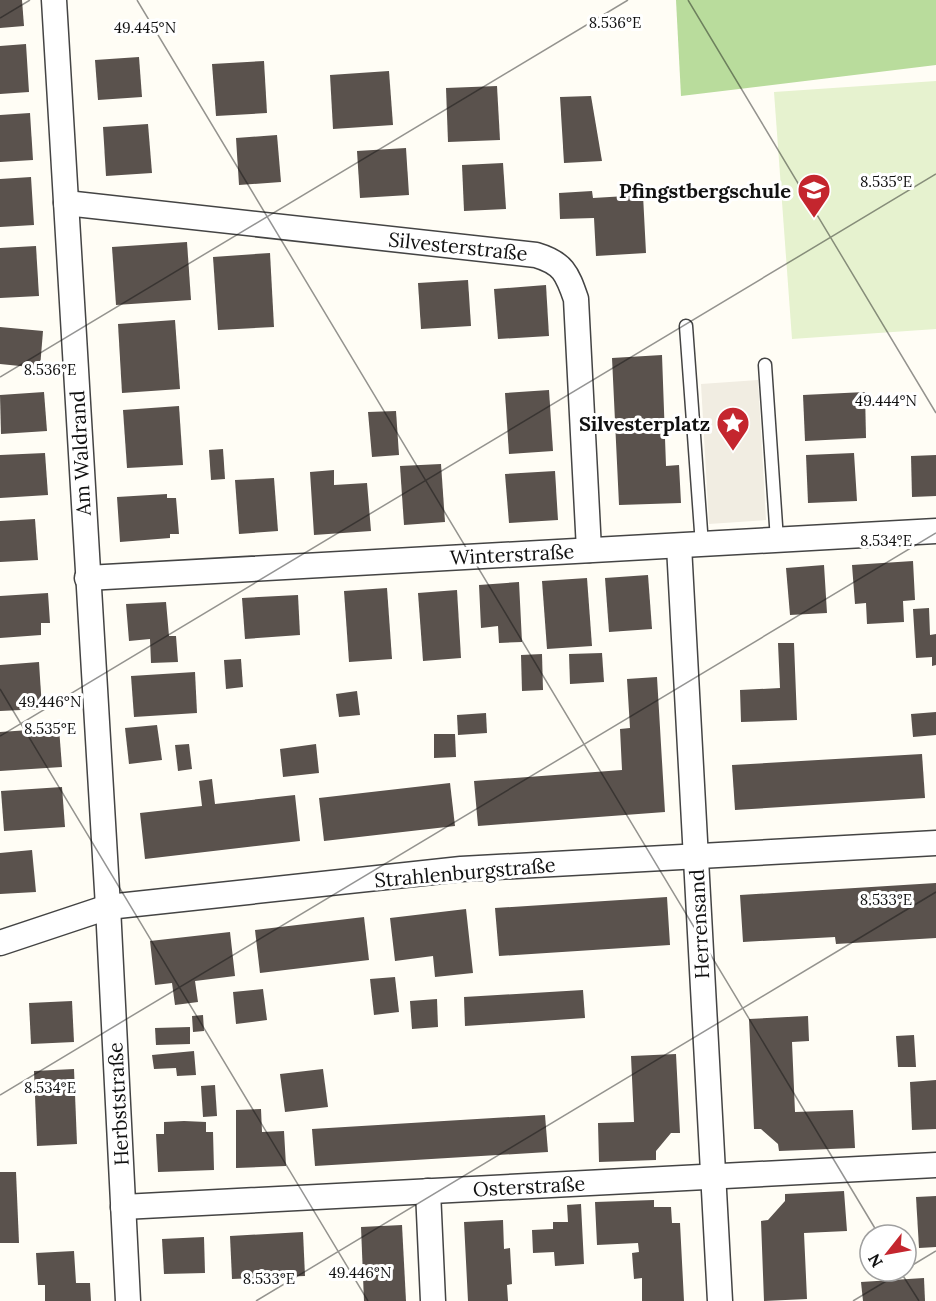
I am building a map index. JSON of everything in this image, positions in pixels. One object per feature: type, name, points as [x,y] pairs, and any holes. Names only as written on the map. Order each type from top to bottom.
[{"type":"street","name":"Am Waldrand","points":[[54,0],[108,907]]},
{"type":"street","name":"Silvesterstraße","points":[[66,203],[536,255],[555,261],[569,277],[576,299],[589,550]]},
{"type":"street","name":"Winterstraße","points":[[87,578],[936,531]]},
{"type":"street","name":"Herrensand","points":[[690,545],[695,856],[720,1301]]},
{"type":"street","name":"Strahlenburgstraße","points":[[0,944],[108,907],[461,869],[936,843]]},
{"type":"street","name":"Herbststraße","points":[[108,907],[128,1301]]},
{"type":"street","name":"Osterstraße","points":[[123,1207],[936,1164]]},
{"type":"street","points":[[428,1191],[433,1301]]},
{"type":"lane","points":[[686,326],[690,545]]},
{"type":"lane","points":[[765,365],[777,540]]},
{"type":"green space","points":[[676,0],[936,0],[936,65],[681,96]]},
{"type":"green space","points":[[936,81],[936,329],[792,339],[774,92]]},
{"type":"shaded area","name":"Silvesterplatz","points":[[758,380],[766,520],[709,524],[701,384]]},
{"type":"building","points":[[0,0],[22,0],[24,26],[0,28]]},
{"type":"building","points":[[26,44],[29,92],[0,94],[0,46]]},
{"type":"building","points":[[139,57],[142,97],[98,100],[95,60]]},
{"type":"building","points":[[264,61],[267,113],[216,116],[212,64]]},
{"type":"building","points":[[389,71],[393,125],[333,129],[330,75]]},
{"type":"building","points":[[497,86],[500,140],[448,142],[446,88]]},
{"type":"building","points":[[591,96],[602,161],[564,163],[560,97]]},
{"type":"building","points":[[30,113],[33,160],[0,162],[0,115]]},
{"type":"building","points":[[148,124],[152,173],[106,176],[103,127]]},
{"type":"building","points":[[277,135],[281,182],[239,185],[236,138]]},
{"type":"building","points":[[406,148],[409,195],[360,198],[357,151]]},
{"type":"building","points":[[503,163],[506,209],[464,211],[462,165]]},
{"type":"building","points":[[31,177],[34,225],[0,227],[0,179]]},
{"type":"building","points":[[592,191],[593,198],[643,195],[646,253],[596,256],[594,218],[560,219],[559,193]]},
{"type":"building","points":[[187,242],[191,300],[116,305],[112,247]]},
{"type":"building","points":[[36,246],[39,296],[0,298],[0,248]]},
{"type":"building","points":[[270,253],[274,327],[218,330],[213,257]]},
{"type":"building","points":[[468,280],[471,326],[421,329],[418,283]]},
{"type":"building","points":[[546,285],[549,336],[498,339],[494,289]]},
{"type":"building","points":[[175,320],[180,389],[122,393],[118,324]]},
{"type":"building","points":[[0,327],[43,331],[40,368],[0,364]]},
{"type":"building","points":[[662,355],[666,466],[679,465],[681,503],[619,505],[612,358]]},
{"type":"building","points":[[549,390],[553,451],[509,454],[505,393]]},
{"type":"building","points":[[44,392],[47,431],[1,434],[0,395]]},
{"type":"building","points":[[865,392],[866,438],[805,441],[803,395]]},
{"type":"building","points":[[179,406],[183,465],[127,468],[123,410]]},
{"type":"building","points":[[396,411],[399,455],[372,457],[368,412]]},
{"type":"building","points":[[223,449],[225,479],[211,480],[209,450]]},
{"type":"building","points":[[45,453],[48,495],[0,498],[0,455]]},
{"type":"building","points":[[854,453],[857,501],[808,503],[806,455]]},
{"type":"building","points":[[936,455],[936,496],[912,497],[911,456]]},
{"type":"building","points":[[441,464],[445,522],[404,525],[400,466]]},
{"type":"building","points":[[334,470],[334,485],[367,483],[371,531],[314,535],[310,472]]},
{"type":"building","points":[[555,471],[558,520],[509,523],[505,474]]},
{"type":"building","points":[[274,478],[278,531],[239,534],[235,480]]},
{"type":"building","points":[[167,494],[167,498],[176,498],[179,534],[170,534],[170,538],[120,542],[117,497]]},
{"type":"building","points":[[35,519],[38,560],[0,562],[0,521]]},
{"type":"building","points":[[913,561],[915,600],[903,601],[904,622],[867,624],[866,603],[855,604],[852,565]]},
{"type":"building","points":[[824,565],[827,613],[790,615],[786,568]]},
{"type":"building","points":[[648,575],[652,629],[609,632],[605,578]]},
{"type":"building","points":[[587,578],[592,646],[547,649],[542,581]]},
{"type":"building","points":[[519,582],[522,642],[499,643],[498,626],[481,628],[479,585]]},
{"type":"building","points":[[387,588],[392,659],[349,662],[344,591]]},
{"type":"building","points":[[457,590],[461,658],[423,661],[418,593]]},
{"type":"building","points":[[48,593],[50,623],[41,623],[41,635],[0,638],[0,596]]},
{"type":"building","points":[[298,595],[300,635],[245,639],[242,598]]},
{"type":"building","points":[[166,602],[169,636],[176,636],[178,662],[151,663],[150,639],[129,641],[126,604]]},
{"type":"building","points":[[929,608],[930,635],[936,634],[936,665],[932,666],[932,657],[916,658],[913,609]]},
{"type":"building","points":[[778,643],[794,643],[797,720],[741,722],[740,690],[780,688]]},
{"type":"building","points":[[602,653],[604,682],[570,684],[569,654]]},
{"type":"building","points":[[542,654],[543,690],[522,691],[521,655]]},
{"type":"building","points":[[241,659],[243,687],[226,689],[224,660]]},
{"type":"building","points":[[39,662],[42,709],[0,711],[0,665]]},
{"type":"building","points":[[195,672],[197,713],[134,717],[131,676]]},
{"type":"building","points":[[657,677],[665,812],[478,826],[474,781],[622,770],[620,729],[630,728],[627,679]]},
{"type":"building","points":[[357,691],[360,715],[339,717],[336,694]]},
{"type":"building","points":[[936,712],[936,735],[913,737],[911,714]]},
{"type":"building","points":[[486,713],[487,733],[458,735],[457,715]]},
{"type":"building","points":[[157,725],[162,760],[129,764],[125,728]]},
{"type":"building","points":[[59,728],[62,767],[0,771],[0,732]]},
{"type":"building","points":[[434,734],[455,734],[456,757],[434,758]]},
{"type":"building","points":[[189,744],[192,769],[178,771],[175,745]]},
{"type":"building","points":[[316,744],[319,773],[283,777],[280,749]]},
{"type":"building","points":[[922,754],[925,798],[735,810],[732,765]]},
{"type":"building","points":[[212,779],[215,804],[295,795],[300,841],[145,859],[140,813],[202,806],[199,781]]},
{"type":"building","points":[[450,783],[455,826],[324,841],[319,798]]},
{"type":"building","points":[[62,787],[65,827],[4,831],[1,791]]},
{"type":"building","points":[[32,850],[36,892],[0,894],[0,853]]},
{"type":"building","points":[[936,883],[936,938],[836,944],[835,937],[743,942],[740,895]]},
{"type":"building","points":[[667,897],[670,945],[499,956],[495,908]]},
{"type":"building","points":[[466,909],[473,973],[435,977],[433,956],[395,961],[390,918]]},
{"type":"building","points":[[364,917],[369,960],[260,973],[255,930]]},
{"type":"building","points":[[230,932],[235,976],[195,981],[198,1002],[175,1005],[172,983],[155,985],[150,941]]},
{"type":"building","points":[[395,977],[399,1012],[374,1015],[370,979]]},
{"type":"building","points":[[263,989],[267,1020],[236,1024],[233,992]]},
{"type":"building","points":[[583,990],[585,1018],[465,1026],[464,997]]},
{"type":"building","points":[[437,999],[438,1027],[412,1029],[410,1001]]},
{"type":"building","points":[[72,1001],[74,1042],[31,1044],[29,1003]]},
{"type":"building","points":[[203,1015],[204,1031],[193,1032],[192,1016]]},
{"type":"building","points":[[808,1016],[809,1041],[792,1042],[795,1112],[853,1110],[855,1148],[779,1151],[778,1144],[761,1129],[754,1129],[749,1019]]},
{"type":"building","points":[[190,1027],[190,1044],[156,1045],[155,1028]]},
{"type":"building","points":[[914,1035],[916,1067],[898,1067],[896,1036]]},
{"type":"building","points":[[194,1051],[196,1075],[177,1076],[176,1068],[154,1069],[152,1055]]},
{"type":"building","points":[[676,1054],[680,1133],[671,1133],[656,1151],[656,1160],[599,1162],[598,1123],[634,1122],[631,1056]]},
{"type":"building","points":[[74,1069],[77,1144],[37,1146],[34,1071]]},
{"type":"building","points":[[323,1069],[328,1107],[285,1112],[280,1074]]},
{"type":"building","points":[[936,1080],[936,1129],[912,1130],[910,1082]]},
{"type":"building","points":[[215,1085],[217,1116],[203,1117],[201,1086]]},
{"type":"building","points":[[261,1109],[262,1132],[284,1131],[286,1166],[236,1168],[236,1110]]},
{"type":"building","points":[[545,1115],[548,1152],[315,1166],[312,1129]]},
{"type":"building","points":[[164,1122],[206,1122],[206,1132],[213,1132],[214,1170],[158,1172],[156,1134],[164,1134]]},
{"type":"building","points":[[0,1172],[16,1172],[19,1243],[0,1243]]},
{"type":"building","points":[[844,1191],[847,1231],[804,1233],[807,1299],[764,1301],[761,1221],[768,1220],[785,1201],[785,1194]]},
{"type":"building","points":[[936,1196],[936,1247],[919,1248],[916,1197]]},
{"type":"building","points":[[654,1200],[654,1207],[671,1207],[672,1223],[680,1223],[684,1301],[642,1301],[642,1278],[634,1279],[632,1253],[639,1252],[638,1243],[597,1245],[595,1202]]},
{"type":"building","points":[[581,1204],[584,1264],[555,1266],[554,1252],[533,1253],[532,1230],[553,1229],[553,1222],[568,1222],[567,1205]]},
{"type":"building","points":[[503,1220],[504,1249],[510,1248],[512,1284],[507,1285],[508,1301],[468,1301],[464,1222]]},
{"type":"building","points":[[402,1225],[406,1301],[364,1301],[361,1227]]},
{"type":"building","points":[[303,1232],[305,1276],[232,1279],[230,1236]]},
{"type":"building","points":[[204,1237],[205,1273],[164,1274],[162,1239]]},
{"type":"building","points":[[74,1251],[76,1283],[90,1283],[91,1301],[45,1301],[45,1285],[38,1285],[36,1253]]},
{"type":"building","points":[[918,1278],[924,1278],[925,1301],[863,1301],[861,1283],[918,1283]]},
{"type":"place","name":"Pfingstbergschule","points":[[814,219]]},
{"type":"place","name":"Silvesterplatz","points":[[733,452]]}]
